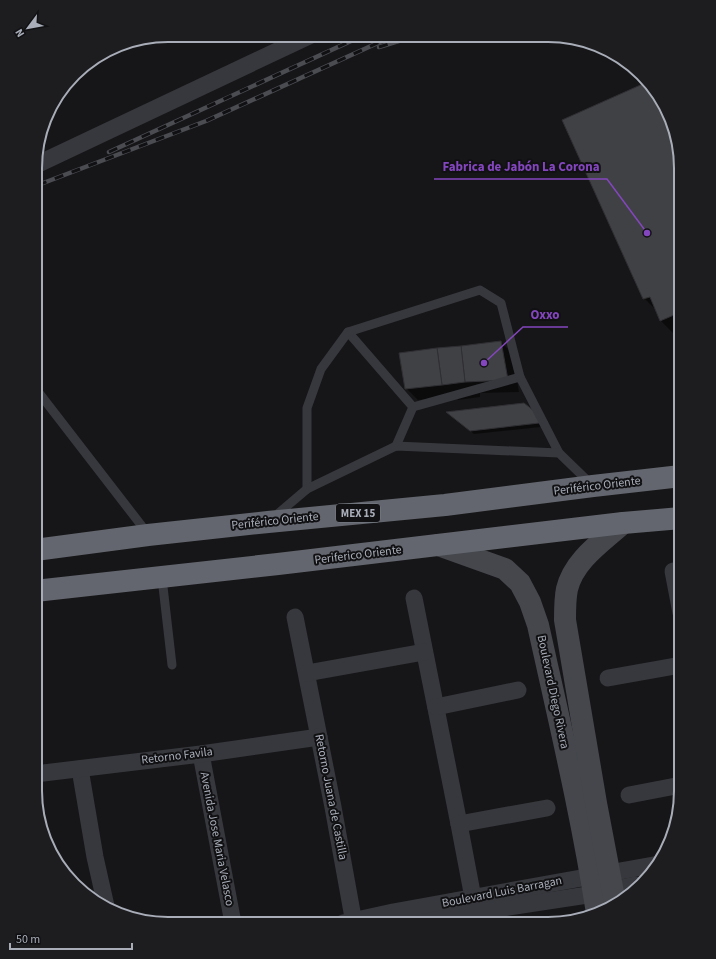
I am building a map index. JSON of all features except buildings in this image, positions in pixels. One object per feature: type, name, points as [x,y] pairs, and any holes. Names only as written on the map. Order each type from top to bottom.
[{"type":"highway","name":"Periférico Oriente","points":[[42,549],[148,535],[446,505],[674,477]]},
{"type":"highway","name":"Periferico Oriente","points":[[42,590],[162,578],[623,523],[674,519]]},
{"type":"street","points":[[42,162],[296,42]]},
{"type":"street","name":"Boulevard Diego Rivera","points":[[603,891],[596,803],[565,620],[567,589],[573,572],[589,554],[623,523]]},
{"type":"street","name":"Boulevard Diego Rivera","points":[[438,545],[504,569],[520,583],[530,602],[538,625],[583,833],[603,891]]},
{"type":"street","points":[[673,571],[674,576]]},
{"type":"street","points":[[414,598],[475,911],[448,917]]},
{"type":"street","name":"Retorno Juana de Castilla","points":[[295,617],[346,874],[350,917]]},
{"type":"street","points":[[538,625],[565,620]]},
{"type":"street","points":[[307,673],[424,652]]},
{"type":"street","points":[[608,678],[674,666]]},
{"type":"street","points":[[436,706],[518,690]]},
{"type":"street","name":"Retorno Favila","points":[[42,773],[201,754],[319,737]]},
{"type":"street","name":"Avenida Jose Maria Velasco","points":[[201,754],[233,917]]},
{"type":"street","points":[[80,769],[95,857],[105,900]]},
{"type":"street","points":[[629,795],[674,786]]},
{"type":"street","points":[[459,824],[547,808]]},
{"type":"street","points":[[603,891],[646,870]]},
{"type":"street","points":[[603,891],[631,886]]},
{"type":"street","name":"Boulevard Luis Barragan","points":[[371,917],[392,912],[475,911],[509,899],[550,892],[603,891]]},
{"type":"lane","points":[[307,488],[308,408],[321,369],[348,332],[480,290],[500,303],[520,376],[559,453],[593,486]]},
{"type":"lane","points":[[348,332],[413,408]]},
{"type":"lane","points":[[396,446],[413,408],[520,376]]},
{"type":"lane","points":[[42,397],[148,535]]},
{"type":"lane","points":[[268,522],[307,488],[396,446],[559,453]]},
{"type":"lane","points":[[162,578],[172,665]]},
{"type":"railway","points":[[109,152],[349,42]]},
{"type":"railway","points":[[42,183],[206,121],[380,42]]},
{"type":"railway","points":[[379,47],[395,42]]},
{"type":"place","name":"Fabrica de Jabón La Corona","points":[[647,233]]},
{"type":"place","name":"Oxxo","points":[[484,363]]}]
